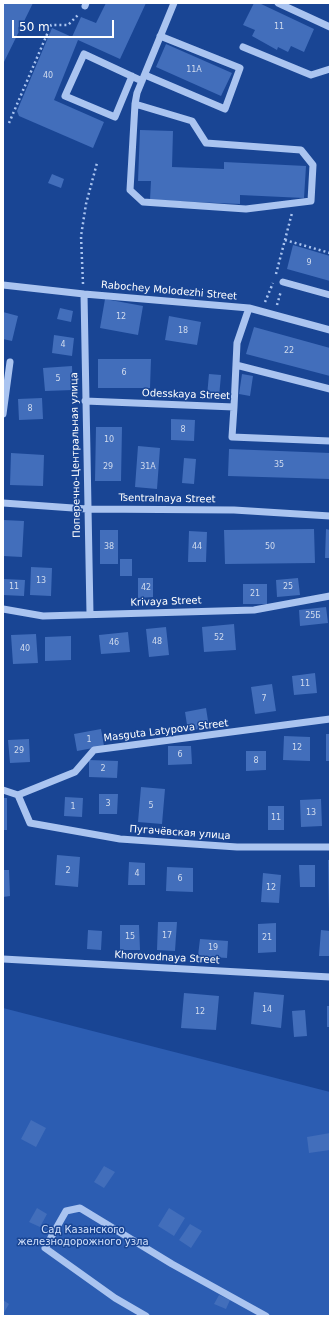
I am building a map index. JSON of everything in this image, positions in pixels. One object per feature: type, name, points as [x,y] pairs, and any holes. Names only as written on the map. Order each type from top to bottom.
[{"type":"street","points":[[135,104],[192,121],[206,143],[301,150],[313,165],[310,201],[246,209],[143,202],[130,190],[135,104],[174,3]]},
{"type":"street","points":[[278,3],[330,27]]},
{"type":"street","points":[[132,76],[115,117],[66,96],[84,54],[132,76],[144,78],[225,109],[240,68],[160,36]]},
{"type":"street","points":[[244,47],[311,75],[330,69]]},
{"type":"street","points":[[283,282],[330,295]]},
{"type":"street","name":"Rabochey Molodezhi Street","points":[[3,285],[84,294],[250,308],[330,330]]},
{"type":"street","name":"Поперечно-Центральная улица","points":[[84,294],[90,614]]},
{"type":"street","name":"Odesskaya Street","points":[[85,401],[234,407],[237,343],[250,308]]},
{"type":"street","points":[[3,414],[10,362]]},
{"type":"street","points":[[236,365],[330,389]]},
{"type":"street","points":[[234,407],[232,437],[330,442]]},
{"type":"street","name":"Tsentralnaya Street","points":[[3,503],[87,508],[234,510],[330,516]]},
{"type":"street","name":"Krivaya Street","points":[[3,609],[43,616],[254,610],[330,596]]},
{"type":"street","name":"Masguta Latypova Street","points":[[18,795],[75,772],[94,750],[330,719]]},
{"type":"street","points":[[3,790],[18,795]]},
{"type":"street","name":"Пугачёвская улица","points":[[18,795],[30,823],[120,839],[237,847],[330,847]]},
{"type":"street","name":"Khorovodnaya Street","points":[[3,959],[330,977]]},
{"type":"street","points":[[146,1316],[115,1298],[45,1248],[66,1211],[80,1208],[172,1264],[266,1316]]},
{"type":"path","points":[[9,123],[51,24],[68,25],[86,5]]},
{"type":"path","points":[[84,294],[81,236],[86,204],[97,163]]},
{"type":"path","points":[[263,308],[274,280],[294,203]]},
{"type":"path","points":[[285,240],[330,253]]},
{"type":"path","points":[[276,306],[283,282]]},
{"type":"green space","name":"Сад Казанского железнодорожного узла","points":[[3,1008],[330,1092],[330,1316],[3,1316]]},
{"type":"building","points":[[3,3],[33,3],[3,64]]},
{"type":"building","points":[[106,3],[146,3],[120,59],[78,40],[54,100],[104,122],[93,148],[19,116],[17,111],[52,28],[72,37],[81,17],[96,23]]},
{"type":"building","points":[[254,3],[259,3],[314,29],[304,52],[291,46],[288,52],[278,47],[277,50],[252,36],[255,30],[243,25]]},
{"type":"building","points":[[166,44],[232,73],[221,96],[156,67]]},
{"type":"building","points":[[140,130],[173,131],[172,167],[224,169],[224,162],[306,166],[304,198],[240,195],[240,204],[150,200],[151,181],[138,181]]},
{"type":"building","points":[[52,174],[64,179],[61,188],[48,183]]},
{"type":"building","points":[[293,245],[330,256],[330,281],[287,269]]},
{"type":"building","points":[[105,299],[143,306],[138,335],[100,328]]},
{"type":"building","points":[[60,308],[73,311],[71,322],[57,319]]},
{"type":"building","points":[[3,312],[18,316],[12,341],[3,339]]},
{"type":"building","points":[[169,316],[201,322],[197,345],[165,340]]},
{"type":"building","points":[[254,327],[330,348],[330,376],[246,354]]},
{"type":"building","points":[[54,335],[74,338],[72,356],[52,353]]},
{"type":"building","points":[[98,359],[151,359],[150,388],[98,388]]},
{"type":"building","points":[[72,366],[73,390],[45,391],[43,368]]},
{"type":"building","points":[[209,374],[221,375],[219,397],[207,396]]},
{"type":"building","points":[[242,374],[253,376],[250,396],[239,394]]},
{"type":"building","points":[[42,398],[43,419],[19,420],[18,399]]},
{"type":"building","points":[[171,419],[195,420],[194,441],[171,440]]},
{"type":"building","points":[[96,427],[122,427],[121,481],[95,481]]},
{"type":"building","points":[[138,446],[160,448],[157,489],[135,487]]},
{"type":"building","points":[[229,449],[330,453],[330,479],[228,476]]},
{"type":"building","points":[[11,453],[44,455],[43,486],[10,485]]},
{"type":"building","points":[[184,458],[196,459],[194,484],[182,483]]},
{"type":"building","points":[[3,520],[24,521],[22,557],[3,556]]},
{"type":"building","points":[[314,529],[315,563],[225,564],[224,530]]},
{"type":"building","points":[[326,529],[330,530],[330,558],[325,558]]},
{"type":"building","points":[[100,530],[118,530],[118,564],[100,564]]},
{"type":"building","points":[[189,531],[207,532],[206,562],[188,562]]},
{"type":"building","points":[[120,559],[132,559],[132,576],[120,576]]},
{"type":"building","points":[[31,567],[52,568],[51,596],[30,595]]},
{"type":"building","points":[[138,578],[153,578],[153,597],[138,598]]},
{"type":"building","points":[[298,578],[300,595],[277,597],[276,580]]},
{"type":"building","points":[[4,579],[25,580],[24,596],[3,595]]},
{"type":"building","points":[[243,584],[267,584],[267,604],[243,604]]},
{"type":"building","points":[[326,607],[328,623],[300,626],[299,610]]},
{"type":"building","points":[[234,624],[236,650],[204,652],[202,627]]},
{"type":"building","points":[[166,627],[169,655],[149,657],[146,629]]},
{"type":"building","points":[[128,632],[130,652],[101,654],[99,635]]},
{"type":"building","points":[[36,634],[38,663],[13,664],[11,635]]},
{"type":"building","points":[[71,636],[71,660],[45,661],[45,637]]},
{"type":"building","points":[[315,673],[317,693],[294,695],[292,676]]},
{"type":"building","points":[[272,684],[276,711],[255,714],[251,687]]},
{"type":"building","points":[[206,708],[209,727],[188,731],[185,712]]},
{"type":"building","points":[[101,729],[104,746],[77,751],[74,734]]},
{"type":"building","points":[[326,734],[330,734],[330,761],[326,761]]},
{"type":"building","points":[[284,736],[310,737],[310,761],[283,760]]},
{"type":"building","points":[[29,739],[30,762],[10,763],[8,740]]},
{"type":"building","points":[[168,746],[191,746],[192,764],[168,765]]},
{"type":"building","points":[[246,751],[266,751],[266,770],[246,771]]},
{"type":"building","points":[[89,760],[118,761],[117,778],[89,777]]},
{"type":"building","points":[[141,787],[165,789],[162,824],[138,822]]},
{"type":"building","points":[[99,794],[118,794],[117,814],[99,814]]},
{"type":"building","points":[[65,797],[83,798],[82,817],[64,816]]},
{"type":"building","points":[[3,798],[7,798],[7,830],[3,830]]},
{"type":"building","points":[[321,799],[322,826],[301,827],[300,800]]},
{"type":"building","points":[[268,806],[284,806],[284,830],[268,830]]},
{"type":"building","points":[[57,855],[80,857],[78,887],[55,885]]},
{"type":"building","points":[[328,860],[330,860],[330,914],[329,914]]},
{"type":"building","points":[[129,862],[145,863],[145,885],[128,885]]},
{"type":"building","points":[[299,865],[315,865],[315,887],[300,887]]},
{"type":"building","points":[[167,867],[193,868],[193,892],[166,891]]},
{"type":"building","points":[[3,870],[9,870],[10,896],[3,897]]},
{"type":"building","points":[[263,873],[281,875],[279,903],[261,902]]},
{"type":"building","points":[[158,922],[177,922],[175,951],[157,950]]},
{"type":"building","points":[[276,923],[276,952],[258,953],[258,924]]},
{"type":"building","points":[[120,925],[139,925],[140,950],[120,950]]},
{"type":"building","points":[[88,930],[102,931],[101,950],[87,949]]},
{"type":"building","points":[[321,930],[330,931],[330,956],[319,956]]},
{"type":"building","points":[[200,939],[228,941],[227,958],[198,956]]},
{"type":"building","points":[[254,992],[284,995],[281,1028],[251,1024]]},
{"type":"building","points":[[184,993],[219,996],[216,1030],[181,1028]]},
{"type":"building","points":[[327,1006],[330,1006],[330,1027],[327,1027]]},
{"type":"building","points":[[305,1010],[307,1036],[294,1037],[292,1011]]},
{"type":"building","points":[[31,1120],[46,1128],[36,1147],[21,1139]]},
{"type":"building","points":[[330,1133],[330,1150],[309,1153],[307,1137]]},
{"type":"building","points":[[104,1166],[115,1172],[104,1188],[94,1182]]},
{"type":"building","points":[[37,1208],[47,1214],[40,1227],[29,1222]]},
{"type":"building","points":[[169,1208],[185,1218],[174,1236],[158,1226]]},
{"type":"building","points":[[190,1224],[202,1231],[191,1248],[179,1240]]},
{"type":"building","points":[[219,1295],[230,1300],[226,1309],[214,1304]]},
{"type":"building","points":[[3,1300],[9,1304],[3,1314]]}]
